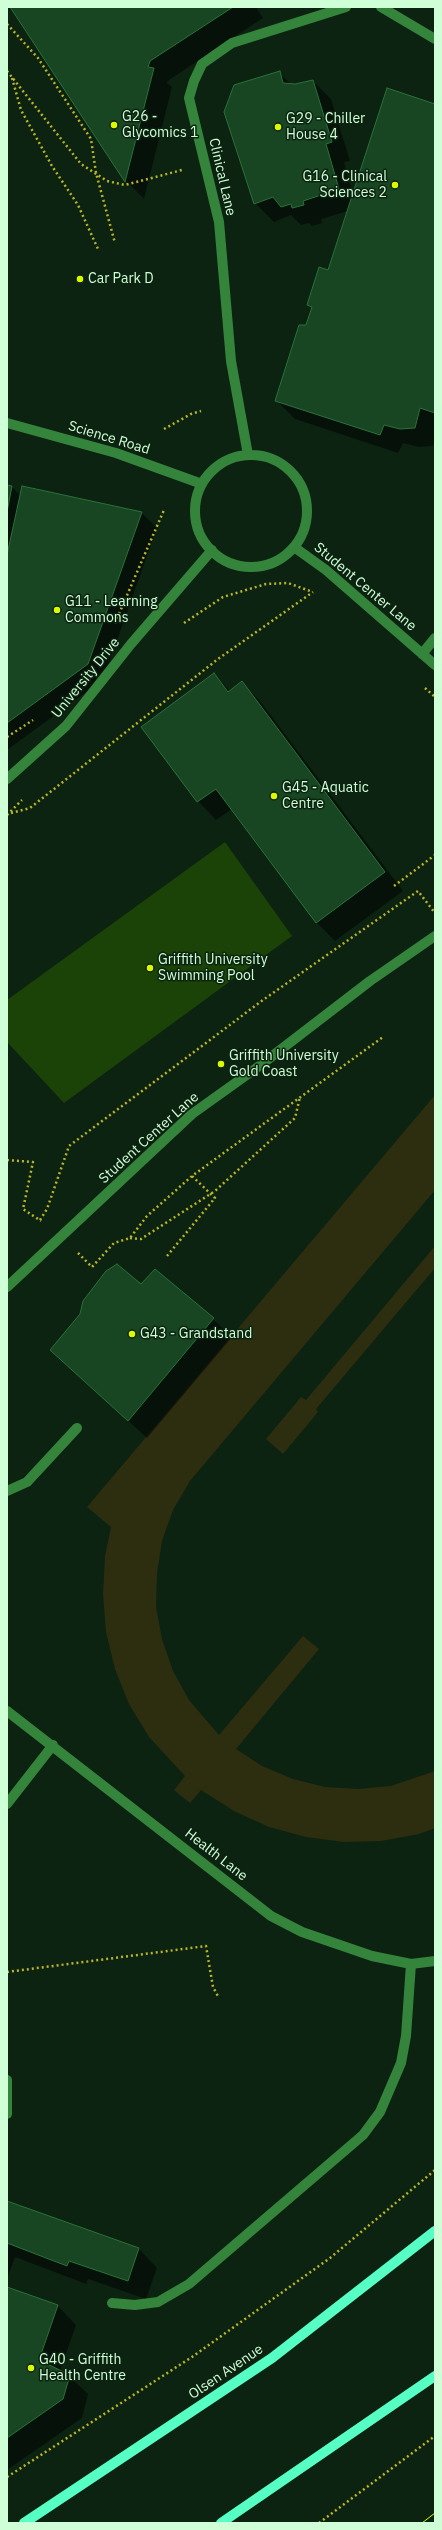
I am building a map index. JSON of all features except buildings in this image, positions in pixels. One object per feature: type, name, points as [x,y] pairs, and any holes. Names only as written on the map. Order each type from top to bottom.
[{"type":"main road","name":"Olsen Avenue","points":[[24,2523],[272,2358],[435,2231]]},
{"type":"main road","points":[[221,2523],[435,2376]]},
{"type":"street","points":[[381,7],[435,39]]},
{"type":"street","name":"Clinical Lane","points":[[248,455],[231,361],[219,222],[190,98],[194,81],[202,64],[232,43],[343,8]]},
{"type":"street","name":"Science Road","points":[[7,424],[116,454],[202,484]]},
{"type":"street","points":[[248,455],[266,456],[282,464],[295,475],[301,484],[308,503],[308,517],[300,540],[294,547],[275,562],[259,566],[242,566],[225,560],[212,550],[202,537],[196,523],[195,508],[202,484],[216,467],[231,458],[248,455]]},
{"type":"street","name":"Student Center Lane","points":[[294,547],[326,570],[435,665]]},
{"type":"street","name":"University Drive","points":[[7,780],[66,726],[131,644],[212,550]]},
{"type":"street","points":[[422,654],[435,638]]},
{"type":"street","name":"Student Center Lane","points":[[7,1287],[192,1114],[262,1064],[370,981],[435,936]]},
{"type":"street","points":[[7,1491],[27,1482],[77,1428]]},
{"type":"street","name":"Health Lane","points":[[7,1711],[53,1745],[271,1916],[302,1932],[340,1947],[411,1964],[435,1961]]},
{"type":"street","points":[[7,1804],[53,1745]]},
{"type":"street","points":[[112,2304],[135,2305],[158,2302],[189,2284],[363,2135],[380,2112],[401,2063],[406,2036],[411,1964]]},
{"type":"street","points":[[7,2080],[7,2114]]},
{"type":"path","points":[[7,24],[38,58],[91,139],[96,173],[115,243]]},
{"type":"path","points":[[7,71],[81,164],[107,181],[125,185],[183,169]]},
{"type":"path","points":[[11,76],[21,110],[52,166],[78,206],[98,249]]},
{"type":"path","points":[[164,429],[191,414],[201,412]]},
{"type":"path","points":[[114,624],[164,510]]},
{"type":"path","points":[[183,624],[224,597],[266,584],[288,583],[313,592],[319,597]]},
{"type":"path","points":[[7,815],[30,808],[218,659],[313,592]]},
{"type":"path","points":[[423,687],[435,697]]},
{"type":"path","points":[[7,737],[34,720]]},
{"type":"path","points":[[11,813],[26,796]]},
{"type":"path","points":[[394,886],[435,855]]},
{"type":"path","points":[[40,1220],[47,1209],[69,1146],[263,1000],[418,891],[435,913]]},
{"type":"path","points":[[130,1238],[148,1216],[192,1176],[383,1037]]},
{"type":"path","points":[[7,1160],[33,1162],[23,1209],[62,1236],[92,1267],[114,1243],[130,1238],[141,1239],[211,1193],[295,1118],[300,1097]]},
{"type":"path","points":[[167,1256],[216,1198],[192,1176]]},
{"type":"path","points":[[7,1972],[206,1946],[214,1987],[219,1998]]},
{"type":"path","points":[[7,2477],[192,2357],[330,2258],[435,2170]]},
{"type":"path","points":[[319,2523],[435,2436]]},
{"type":"shaded area","name":"Griffith University Swimming Pool","points":[[225,842],[292,936],[64,1103],[7,1042],[7,1000]]},
{"type":"shaded area","points":[[435,1095],[435,1190],[190,1481],[173,1510],[162,1541],[157,1573],[156,1607],[162,1639],[173,1671],[189,1700],[219,1735],[303,1636],[319,1649],[236,1749],[262,1766],[293,1779],[325,1787],[358,1789],[391,1786],[435,1771],[435,1828],[419,1834],[381,1841],[343,1842],[306,1837],[269,1827],[234,1811],[201,1790],[190,1803],[174,1790],[185,1776],[149,1737],[129,1704],[115,1669],[106,1632],[103,1594],[105,1556],[111,1527],[87,1507]]},
{"type":"shaded area","points":[[435,1246],[435,1268],[316,1409],[318,1412],[283,1454],[266,1439],[301,1397],[306,1400]]},
{"type":"tram line","points":[[422,2523],[435,2513]]},
{"type":"place","name":"G26 - Glycomics 1","points":[[114,125]]},
{"type":"place","name":"G29 - Chiller House 4","points":[[278,127]]},
{"type":"place","name":"G16 - Clinical Sciences 2","points":[[395,185]]},
{"type":"place","name":"Car Park D","points":[[80,279]]},
{"type":"place","name":"G11 - Learning Commons","points":[[57,610]]},
{"type":"place","name":"G45 - Aquatic Centre","points":[[274,796]]},
{"type":"place","name":"Griffith University Swimming Pool","points":[[150,968]]},
{"type":"place","name":"Griffith University Gold Coast","points":[[221,1064]]},
{"type":"place","name":"G43 - Grandstand","points":[[132,1334]]},
{"type":"place","name":"G40 - Griffith Health Centre","points":[[31,2368]]}]
